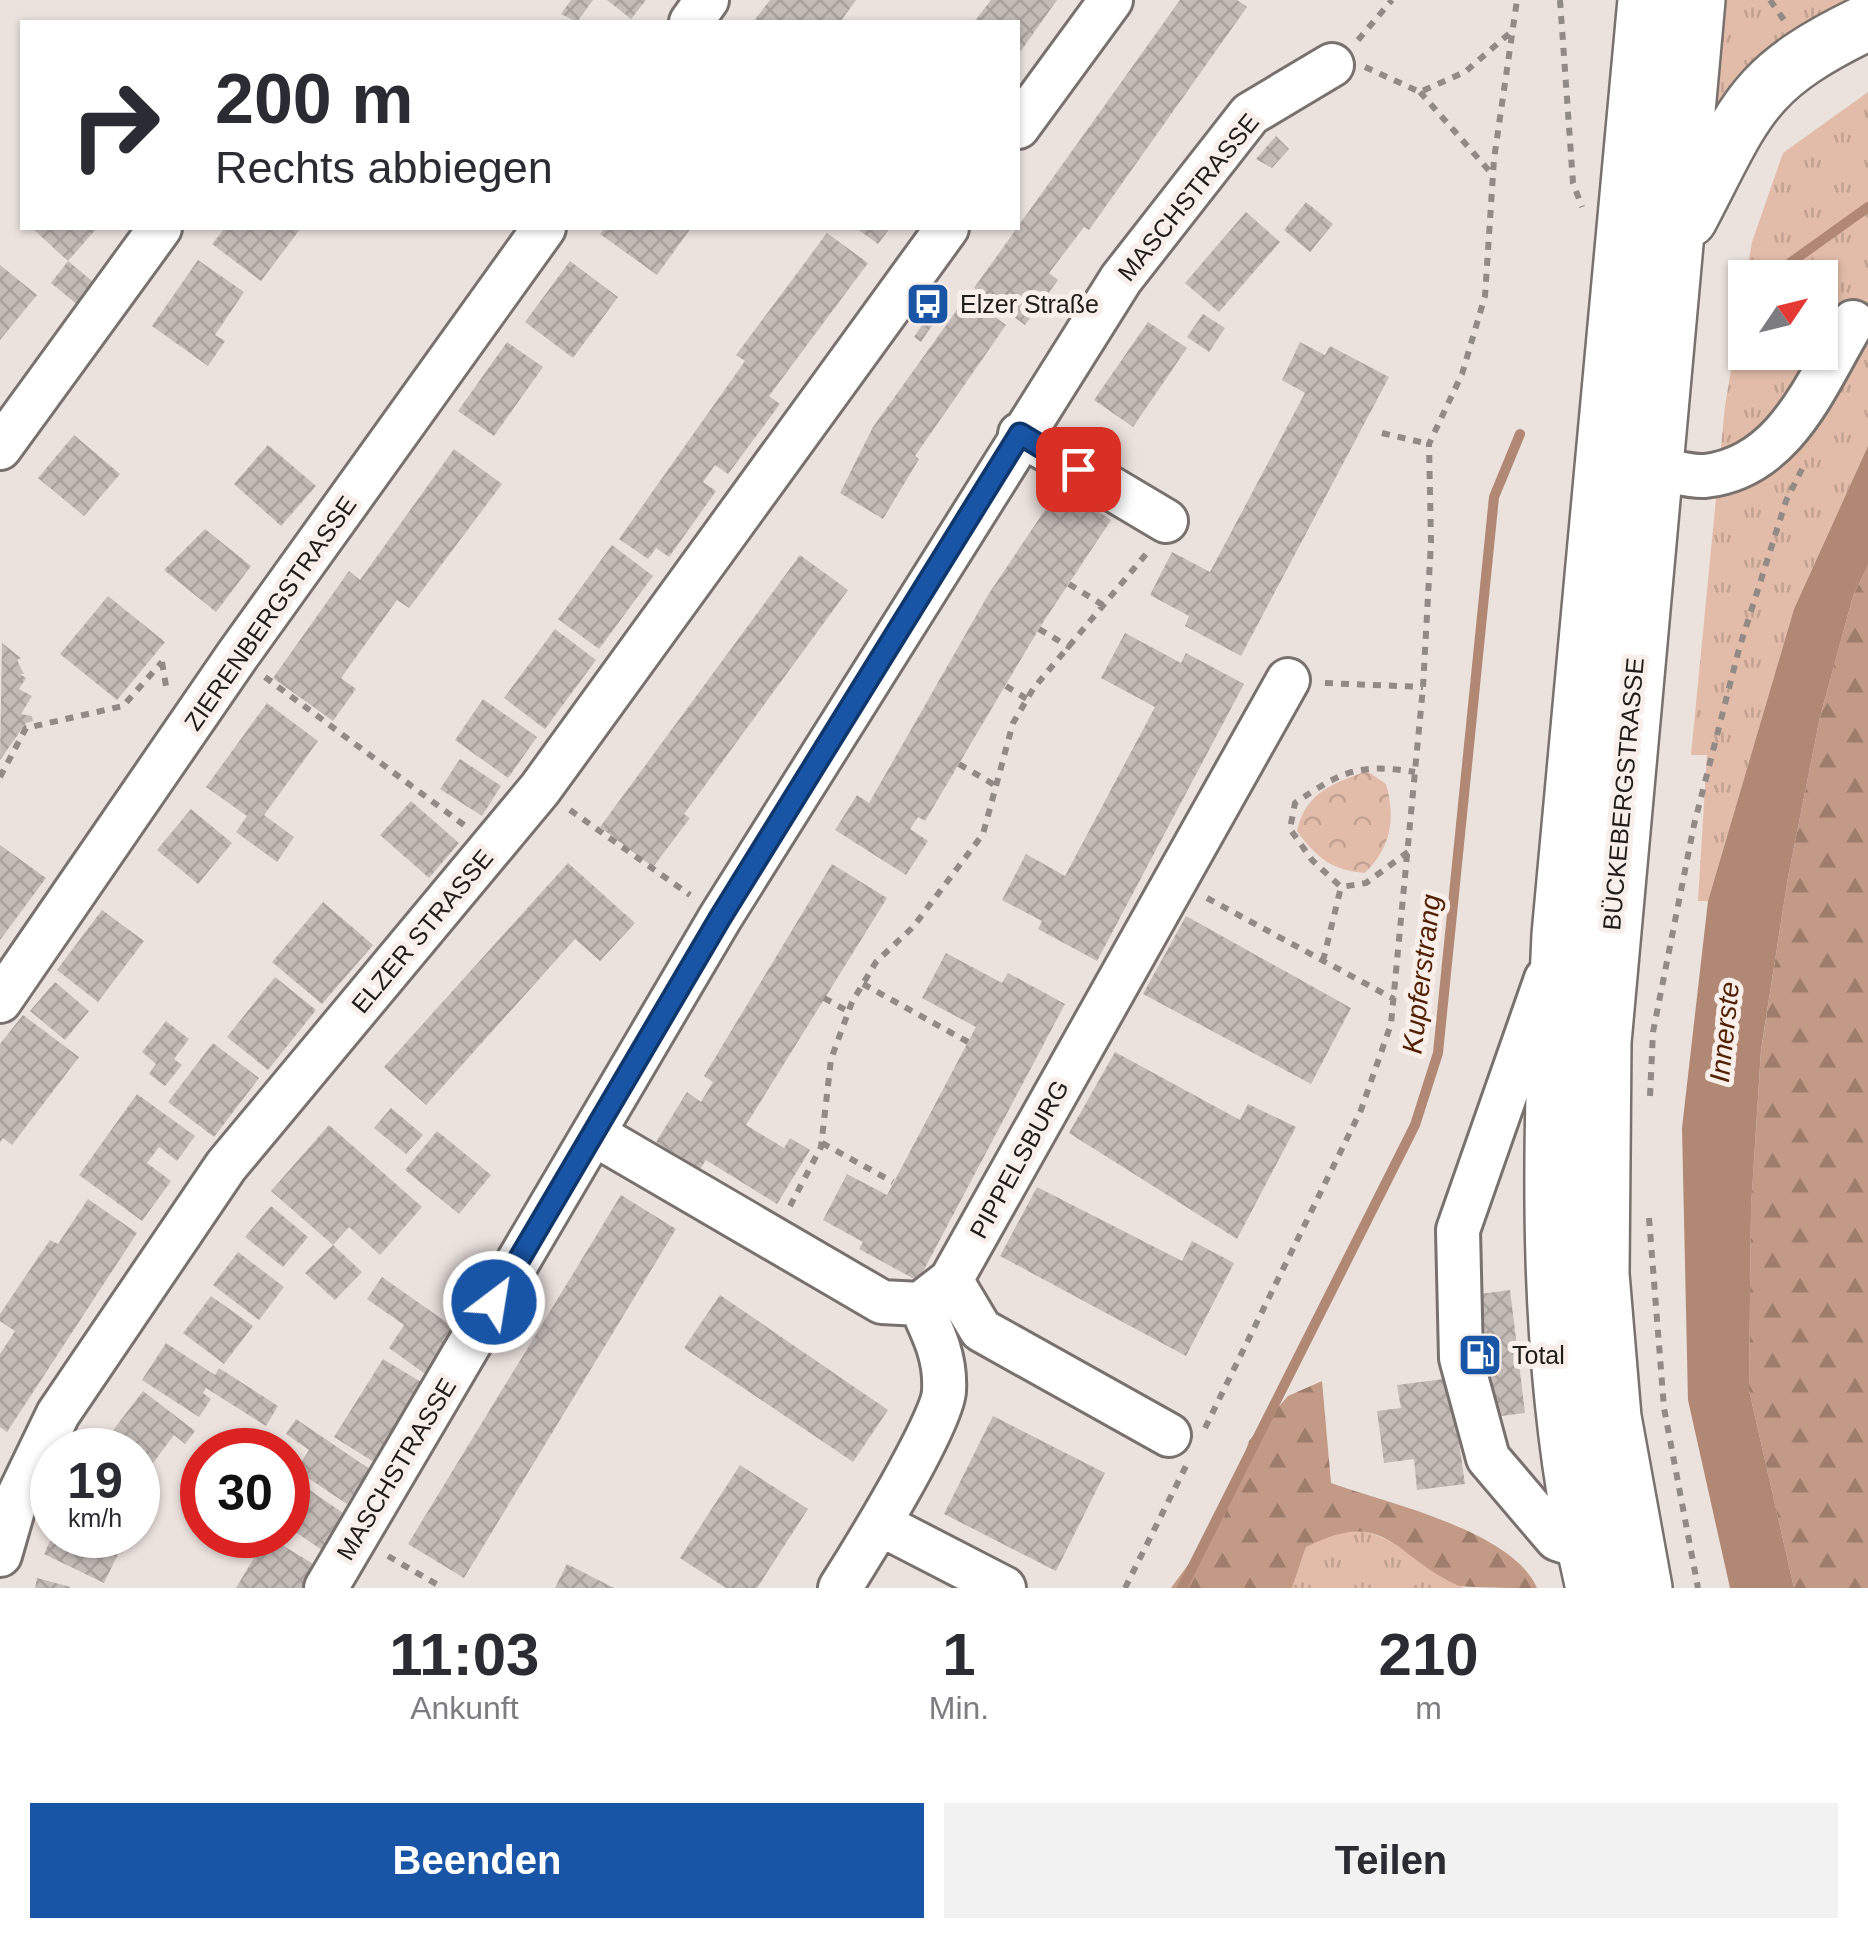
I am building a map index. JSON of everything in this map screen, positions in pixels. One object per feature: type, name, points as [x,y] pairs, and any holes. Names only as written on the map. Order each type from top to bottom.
[{"type":"highway","name":"BÜCKEBERGSTRASSE","points":[[1589,1568],[1560,1390],[1553,1291],[1551,1200],[1560,936],[1646,0]]},
{"type":"highway","name":"BÜCKEBERGSTRASSE","points":[[1644,1588],[1613,1417],[1598,1191],[1614,896],[1697,0]]},
{"type":"highway","points":[[1674,248],[1727,142],[1762,89],[1806,54],[1868,22]]},
{"type":"street","points":[[1020,124],[1111,0]]},
{"type":"street","name":"MASCHSTRASSE","points":[[326,1588],[720,918],[1121,278],[1250,114],[1336,61]]},
{"type":"street","points":[[0,448],[159,230]]},
{"type":"street","name":"ZIERENBERGSTRASSE","points":[[0,1001],[237,656],[543,230]]},
{"type":"street","name":"ELZER STRASSE","points":[[0,1556],[15,1503],[58,1414],[226,1166],[540,789],[946,230]]},
{"type":"street","points":[[1652,468],[1702,476],[1746,466],[1780,441],[1854,322]]},
{"type":"street","points":[[1020,434],[1166,521]]},
{"type":"street","name":"PIPPELSBURG","points":[[936,1292],[1176,881],[1288,680]]},
{"type":"street","points":[[1560,936],[1458,1230],[1461,1358],[1488,1458],[1557,1539],[1589,1568]]},
{"type":"street","points":[[594,1134],[882,1302],[936,1292]]},
{"type":"street","points":[[936,1292],[981,1330],[1188,1440]]},
{"type":"street","points":[[840,1588],[880,1524],[944,1396],[936,1292]]},
{"type":"street","points":[[880,1524],[1004,1588]]},
{"type":"path","points":[[1392,0],[1336,61],[1420,92],[1494,176]]},
{"type":"path","points":[[1126,1588],[1188,1440],[1361,1110],[1391,1024],[1423,687],[1431,542],[1429,444],[1462,374],[1485,296],[1494,176],[1517,0]]},
{"type":"path","points":[[1560,0],[1573,183],[1586,218]]},
{"type":"path","points":[[1420,92],[1465,72],[1513,30]]},
{"type":"path","points":[[1382,434],[1429,444]]},
{"type":"path","points":[[1649,1108],[1653,1032],[1694,826],[1738,649],[1786,500],[1810,451]]},
{"type":"path","points":[[773,1238],[822,1142],[830,1059],[863,984],[876,962],[913,926],[983,834],[1014,723],[1027,699],[1137,569],[1166,521]]},
{"type":"path","points":[[1069,584],[1106,607]]},
{"type":"path","points":[[1039,630],[1071,648]]},
{"type":"path","points":[[237,656],[492,847]]},
{"type":"path","points":[[0,778],[26,728],[123,706],[162,662]]},
{"type":"path","points":[[1288,680],[1423,687]]},
{"type":"path","points":[[1006,686],[1027,699]]},
{"type":"path","points":[[959,764],[998,787]]},
{"type":"path","points":[[1341,887],[1312,860],[1290,829],[1295,803],[1332,778],[1375,766],[1415,772]]},
{"type":"path","points":[[540,789],[720,918]]},
{"type":"path","points":[[1341,887],[1366,883],[1408,852]]},
{"type":"path","points":[[1176,881],[1394,999]]},
{"type":"path","points":[[1323,961],[1341,887]]},
{"type":"path","points":[[863,984],[968,1042]]},
{"type":"path","points":[[824,998],[849,1012]]},
{"type":"path","points":[[822,1142],[893,1182]]},
{"type":"path","points":[[1648,1204],[1664,1408],[1698,1588]]},
{"type":"path","points":[[355,1537],[443,1588]]},
{"type":"green space","points":[[1725,0],[1868,0],[1711,140]]},
{"type":"green space","points":[[1868,92],[1868,446],[1794,609],[1708,901],[1698,901],[1707,755],[1691,755],[1731,370],[1838,370],[1838,260],[1749,260],[1783,153]]},
{"type":"green space","points":[[1868,565],[1868,1588],[1794,1588],[1749,1390],[1751,1207],[1761,1051],[1788,877],[1820,717],[1853,596]]},
{"type":"green space","points":[[1367,771],[1386,784],[1391,821],[1381,853],[1365,873],[1326,861],[1297,831],[1307,807],[1322,791]]},
{"type":"green space","points":[[1322,1381],[1331,1483],[1476,1535],[1524,1568],[1537,1588],[1459,1586],[1388,1540],[1373,1533],[1355,1532],[1306,1547],[1292,1588],[1171,1588],[1224,1516],[1249,1441],[1288,1396]]},
{"type":"green space","points":[[1358,1528],[1388,1540],[1464,1588],[1292,1588],[1306,1547],[1335,1532]]},
{"type":"water","name":"Innerste","points":[[1868,446],[1868,565],[1853,596],[1820,717],[1788,877],[1761,1050],[1751,1207],[1749,1390],[1794,1588],[1730,1588],[1688,1400],[1682,1128],[1708,901],[1794,609]]},
{"type":"building","points":[[571,0],[593,0],[578,20],[561,14]]},
{"type":"building","points":[[607,0],[646,0],[631,19]]},
{"type":"building","points":[[770,0],[856,0],[841,20],[755,20]]},
{"type":"building","points":[[991,0],[1057,0],[1020,52],[1020,20],[976,20]]},
{"type":"building","points":[[1180,0],[1237,0],[1247,7],[1089,230],[1084,227],[1049,273],[1058,280],[1025,325],[974,288],[1015,230],[1020,230],[1020,224]]},
{"type":"building","points":[[1276,136],[1289,149],[1272,168],[1256,159]]},
{"type":"building","points":[[1306,202],[1333,224],[1310,252],[1284,230]]},
{"type":"building","points":[[1246,212],[1280,242],[1219,312],[1185,283]]},
{"type":"building","points":[[34,230],[95,230],[68,261]]},
{"type":"building","points":[[223,230],[299,230],[261,281],[212,244]]},
{"type":"building","points":[[603,230],[690,230],[657,275],[600,234]]},
{"type":"building","points":[[859,230],[888,230],[878,244]]},
{"type":"building","points":[[827,233],[868,263],[769,396],[780,404],[728,474],[715,465],[703,482],[716,491],[669,557],[656,548],[648,559],[619,539],[745,361],[736,355]]},
{"type":"building","points":[[198,260],[244,292],[215,335],[225,341],[208,366],[152,326]]},
{"type":"building","points":[[68,261],[97,285],[79,306],[51,283]]},
{"type":"building","points":[[570,261],[618,297],[573,358],[525,322]]},
{"type":"building","points":[[0,265],[37,295],[0,340]]},
{"type":"building","points":[[967,296],[1006,325],[915,456],[919,459],[883,519],[840,493],[873,427]]},
{"type":"building","points":[[1203,314],[1225,328],[1209,352],[1187,337]]},
{"type":"building","points":[[926,319],[933,324],[921,342],[914,337]]},
{"type":"building","points":[[1148,322],[1187,348],[1133,427],[1094,400]]},
{"type":"building","points":[[507,342],[543,367],[494,436],[458,411]]},
{"type":"building","points":[[1300,342],[1325,355],[1330,346],[1389,377],[1241,656],[1185,626],[1189,616],[1150,595],[1172,552],[1210,572],[1305,393],[1282,380]]},
{"type":"building","points":[[74,435],[120,474],[84,516],[38,478]]},
{"type":"building","points":[[268,445],[316,486],[281,526],[234,484]]},
{"type":"building","points":[[454,449],[502,484],[409,608],[397,600],[341,678],[356,689],[333,721],[273,678],[349,571],[360,580]]},
{"type":"building","points":[[1061,486],[1111,520],[1040,627],[925,821],[918,817],[910,829],[928,841],[906,875],[835,830],[857,795],[869,803],[988,595]]},
{"type":"building","points":[[205,529],[251,566],[216,612],[164,570]]},
{"type":"building","points":[[612,545],[653,576],[599,649],[558,619]]},
{"type":"building","points":[[800,555],[848,590],[684,814],[690,818],[653,867],[600,827]]},
{"type":"building","points":[[108,596],[165,642],[117,700],[60,654]]},
{"type":"building","points":[[555,629],[596,660],[545,729],[504,698]]},
{"type":"building","points":[[1125,633],[1181,663],[1186,653],[1244,684],[1097,961],[1038,929],[1042,921],[1002,900],[1026,854],[1065,876],[1155,707],[1101,678]]},
{"type":"building","points":[[2,643],[21,658],[17,660],[24,674],[20,674],[26,678],[19,689],[32,696],[21,714],[32,716],[33,721],[26,723],[0,760]]},
{"type":"building","points":[[483,699],[537,737],[508,778],[455,740]]},
{"type":"building","points":[[267,703],[318,741],[264,815],[294,837],[277,862],[236,832],[247,816],[206,787]]},
{"type":"building","points":[[460,759],[501,786],[482,816],[440,789]]},
{"type":"building","points":[[411,801],[459,843],[429,878],[380,835]]},
{"type":"building","points":[[191,809],[232,843],[198,884],[157,850]]},
{"type":"building","points":[[0,845],[46,878],[0,940]]},
{"type":"building","points":[[568,863],[635,923],[600,961],[575,939],[426,1105],[384,1067]]},
{"type":"building","points":[[832,864],[887,898],[746,1125],[784,1148],[790,1138],[810,1150],[777,1204],[706,1160],[700,1169],[656,1142],[687,1092],[701,1102],[713,1082],[704,1076]]},
{"type":"building","points":[[323,902],[373,945],[322,1004],[272,962]]},
{"type":"building","points":[[102,910],[144,941],[98,1002],[57,970]]},
{"type":"building","points":[[1186,916],[1351,1008],[1311,1084],[1143,994]]},
{"type":"building","points":[[946,953],[1002,983],[1008,973],[1065,1004],[918,1281],[859,1249],[863,1242],[823,1220],[847,1174],[887,1195],[976,1027],[922,998]]},
{"type":"building","points":[[275,977],[316,1010],[268,1070],[227,1037]]},
{"type":"building","points":[[55,982],[89,1011],[65,1040],[30,1011]]},
{"type":"building","points":[[23,1015],[79,1057],[12,1145],[3,1138],[0,1142],[0,1044]]},
{"type":"building","points":[[166,1021],[189,1039],[174,1059],[182,1065],[165,1086],[149,1074],[156,1064],[142,1052]]},
{"type":"building","points":[[213,1043],[259,1078],[214,1137],[168,1102]]},
{"type":"building","points":[[1115,1052],[1240,1120],[1248,1104],[1296,1127],[1237,1239],[1069,1133]]},
{"type":"building","points":[[137,1094],[195,1136],[177,1161],[159,1147],[147,1163],[171,1181],[142,1221],[79,1175]]},
{"type":"building","points":[[391,1108],[423,1135],[406,1154],[374,1128]]},
{"type":"building","points":[[329,1125],[422,1207],[380,1255],[349,1227],[333,1245],[271,1191]]},
{"type":"building","points":[[437,1131],[491,1175],[459,1214],[405,1170]]},
{"type":"building","points":[[1037,1187],[1182,1261],[1192,1241],[1234,1263],[1186,1356],[1000,1256]]},
{"type":"building","points":[[621,1195],[676,1229],[464,1578],[408,1544]]},
{"type":"building","points":[[88,1199],[137,1233],[7,1432],[0,1427],[0,1354],[15,1331],[0,1321],[0,1314],[50,1240],[58,1244]]},
{"type":"building","points":[[271,1206],[308,1237],[283,1267],[245,1237]]},
{"type":"building","points":[[333,1245],[362,1272],[335,1300],[305,1273]]},
{"type":"building","points":[[238,1252],[284,1287],[259,1320],[213,1285]]},
{"type":"building","points":[[382,1277],[459,1331],[428,1376],[389,1348],[404,1325],[367,1299]]},
{"type":"building","points":[[1510,1290],[1525,1413],[1456,1422],[1465,1484],[1417,1490],[1414,1459],[1384,1463],[1377,1411],[1401,1408],[1397,1385],[1451,1378],[1442,1299]]},
{"type":"building","points":[[720,1295],[888,1410],[853,1462],[684,1348]]},
{"type":"building","points":[[211,1296],[253,1326],[224,1364],[183,1333]]},
{"type":"building","points":[[166,1343],[215,1375],[219,1368],[278,1406],[266,1426],[206,1388],[203,1393],[211,1399],[199,1417],[142,1380]]},
{"type":"building","points":[[383,1359],[426,1385],[377,1464],[334,1437]]},
{"type":"building","points":[[143,1391],[191,1428],[180,1428],[180,1440],[174,1435],[160,1454],[160,1428],[115,1428]]},
{"type":"building","points":[[993,1416],[1105,1473],[1056,1571],[944,1514]]},
{"type":"building","points":[[296,1419],[309,1428],[290,1428]]},
{"type":"building","points":[[310,1429],[371,1470],[347,1504],[310,1479]]},
{"type":"building","points":[[740,1465],[808,1509],[757,1588],[726,1588],[680,1558]]},
{"type":"building","points":[[310,1490],[346,1515],[322,1550],[310,1542]]},
{"type":"building","points":[[52,1558],[116,1558],[104,1583]]},
{"type":"building","points":[[254,1558],[303,1558],[320,1568],[308,1588],[236,1588]]},
{"type":"building","points":[[567,1564],[614,1588],[555,1588]]},
{"type":"building","points":[[37,1578],[70,1587],[70,1588],[35,1588]]},
{"type":"waterway","name":"Kupferstrang","points":[[1794,260],[1868,207]]},
{"type":"waterway","name":"Kupferstrang","points":[[1182,1588],[1415,1125],[1438,1053],[1494,497],[1520,434]]},
{"type":"place","name":"Elzer Straße","points":[[928,304]]},
{"type":"place","name":"Total","points":[[1480,1355]]},
{"type":"route","points":[[494,1302],[720,918],[1020,434],[1078,469]]}]
